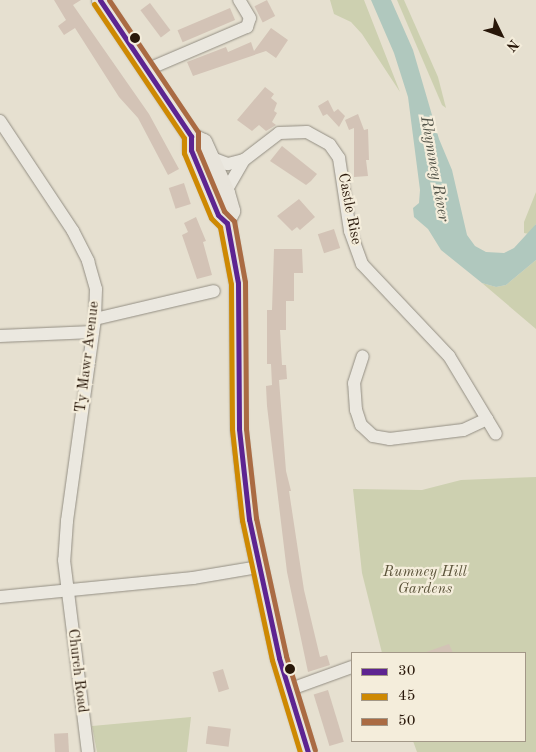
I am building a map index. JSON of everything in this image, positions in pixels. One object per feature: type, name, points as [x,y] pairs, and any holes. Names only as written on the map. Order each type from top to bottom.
[{"type":"main road","points":[[100,0],[191,136],[192,150],[218,215],[227,223]]},
{"type":"main road","points":[[191,136],[204,142],[226,191],[232,211],[227,223],[235,259],[240,309],[241,460],[259,567],[288,690],[308,752]]},
{"type":"street","points":[[146,70],[247,27],[250,18],[239,0]]},
{"type":"street","name":"Ty Mawr Avenue","points":[[0,121],[81,246],[95,283],[94,326],[67,521],[67,589]]},
{"type":"street","name":"Castle Rise","points":[[226,191],[244,160],[266,141],[284,131],[307,132],[330,145],[338,158],[350,231],[362,264],[449,356],[496,434]]},
{"type":"street","points":[[212,158],[228,164],[244,160]]},
{"type":"street","points":[[0,336],[94,326],[214,292]]},
{"type":"street","points":[[362,356],[354,383],[356,410],[361,425],[373,436],[390,439],[463,430],[487,419]]},
{"type":"street","points":[[0,597],[193,578],[259,567]]},
{"type":"street","name":"Church Road","points":[[67,589],[88,752]]},
{"type":"street","points":[[288,690],[351,667]]},
{"type":"green space","points":[[330,0],[364,0],[400,92],[362,34],[351,22],[334,14]]},
{"type":"green space","points":[[397,0],[404,0],[438,77],[446,108],[442,105]]},
{"type":"green space","points":[[536,192],[536,224],[529,234],[524,233],[524,222]]},
{"type":"green space","points":[[536,260],[536,329],[482,283],[496,287],[506,285]]},
{"type":"green space","name":"Rumney Hill Gardens","points":[[536,477],[536,752],[417,752],[413,742],[526,742],[526,652],[382,652],[362,573],[353,489],[422,490],[461,480]]},
{"type":"green space","points":[[191,717],[187,752],[97,752],[92,726]]},
{"type":"water","name":"Rhymney River","points":[[371,0],[391,0],[413,50],[439,139],[452,170],[467,235],[475,246],[486,252],[504,253],[514,248],[536,224],[536,260],[506,285],[496,287],[482,283],[441,250],[428,229],[414,217],[413,208],[419,203],[420,190],[408,97],[394,53]]},
{"type":"building","points":[[54,0],[81,0],[73,5],[149,114],[179,169],[168,175],[138,118],[119,97],[75,28],[64,35],[58,26],[66,20]]},
{"type":"building","points":[[267,0],[275,16],[263,22],[255,6]]},
{"type":"building","points":[[150,3],[170,30],[161,37],[140,10]]},
{"type":"building","points":[[230,8],[235,20],[183,42],[178,30]]},
{"type":"building","points":[[271,28],[288,40],[276,58],[266,51],[193,76],[187,62],[226,47],[228,52],[251,42],[254,51]]},
{"type":"building","points":[[265,87],[274,94],[271,98],[277,103],[274,111],[277,113],[272,122],[276,125],[266,131],[259,125],[252,131],[237,120]]},
{"type":"building","points":[[328,100],[334,112],[338,109],[345,116],[339,127],[327,114],[323,116],[318,106]]},
{"type":"building","points":[[358,114],[364,130],[368,129],[369,160],[366,160],[368,176],[354,177],[354,128],[349,130],[345,120]]},
{"type":"building","points":[[282,146],[317,174],[306,185],[270,161]]},
{"type":"building","points":[[184,183],[191,204],[176,209],[169,188]]},
{"type":"building","points":[[299,199],[315,217],[300,230],[297,227],[292,231],[277,216]]},
{"type":"building","points":[[196,217],[206,241],[203,242],[212,275],[197,279],[182,235],[188,232],[184,223]]},
{"type":"building","points":[[334,229],[340,248],[324,253],[318,234]]},
{"type":"building","points":[[274,249],[302,249],[303,273],[294,273],[294,301],[286,301],[286,330],[280,330],[282,365],[286,365],[287,379],[279,380],[286,471],[291,491],[289,491],[304,590],[320,657],[327,655],[330,665],[308,672],[287,572],[267,406],[266,386],[272,385],[271,364],[267,364],[267,310],[272,310]]},
{"type":"building","points":[[449,644],[453,652],[426,652]]},
{"type":"building","points":[[223,669],[229,689],[219,692],[212,672]]},
{"type":"building","points":[[328,690],[344,742],[329,746],[314,694]]},
{"type":"building","points":[[208,726],[231,729],[229,747],[206,744]]},
{"type":"building","points":[[68,733],[69,752],[55,752],[54,734]]},
{"type":"transit line","name":"30","points":[[100,0],[191,136],[191,150],[218,215],[227,223],[238,283],[239,429],[249,519],[279,658],[308,752]]},
{"type":"transit line","name":"50","points":[[109,0],[198,132],[198,149],[224,211],[234,221],[245,282],[246,429],[256,518],[286,656],[315,750]]},
{"type":"transit line","name":"45","points":[[94,4],[184,138],[184,153],[211,218],[220,227],[231,284],[232,429],[242,520],[272,660],[300,752]]}]
